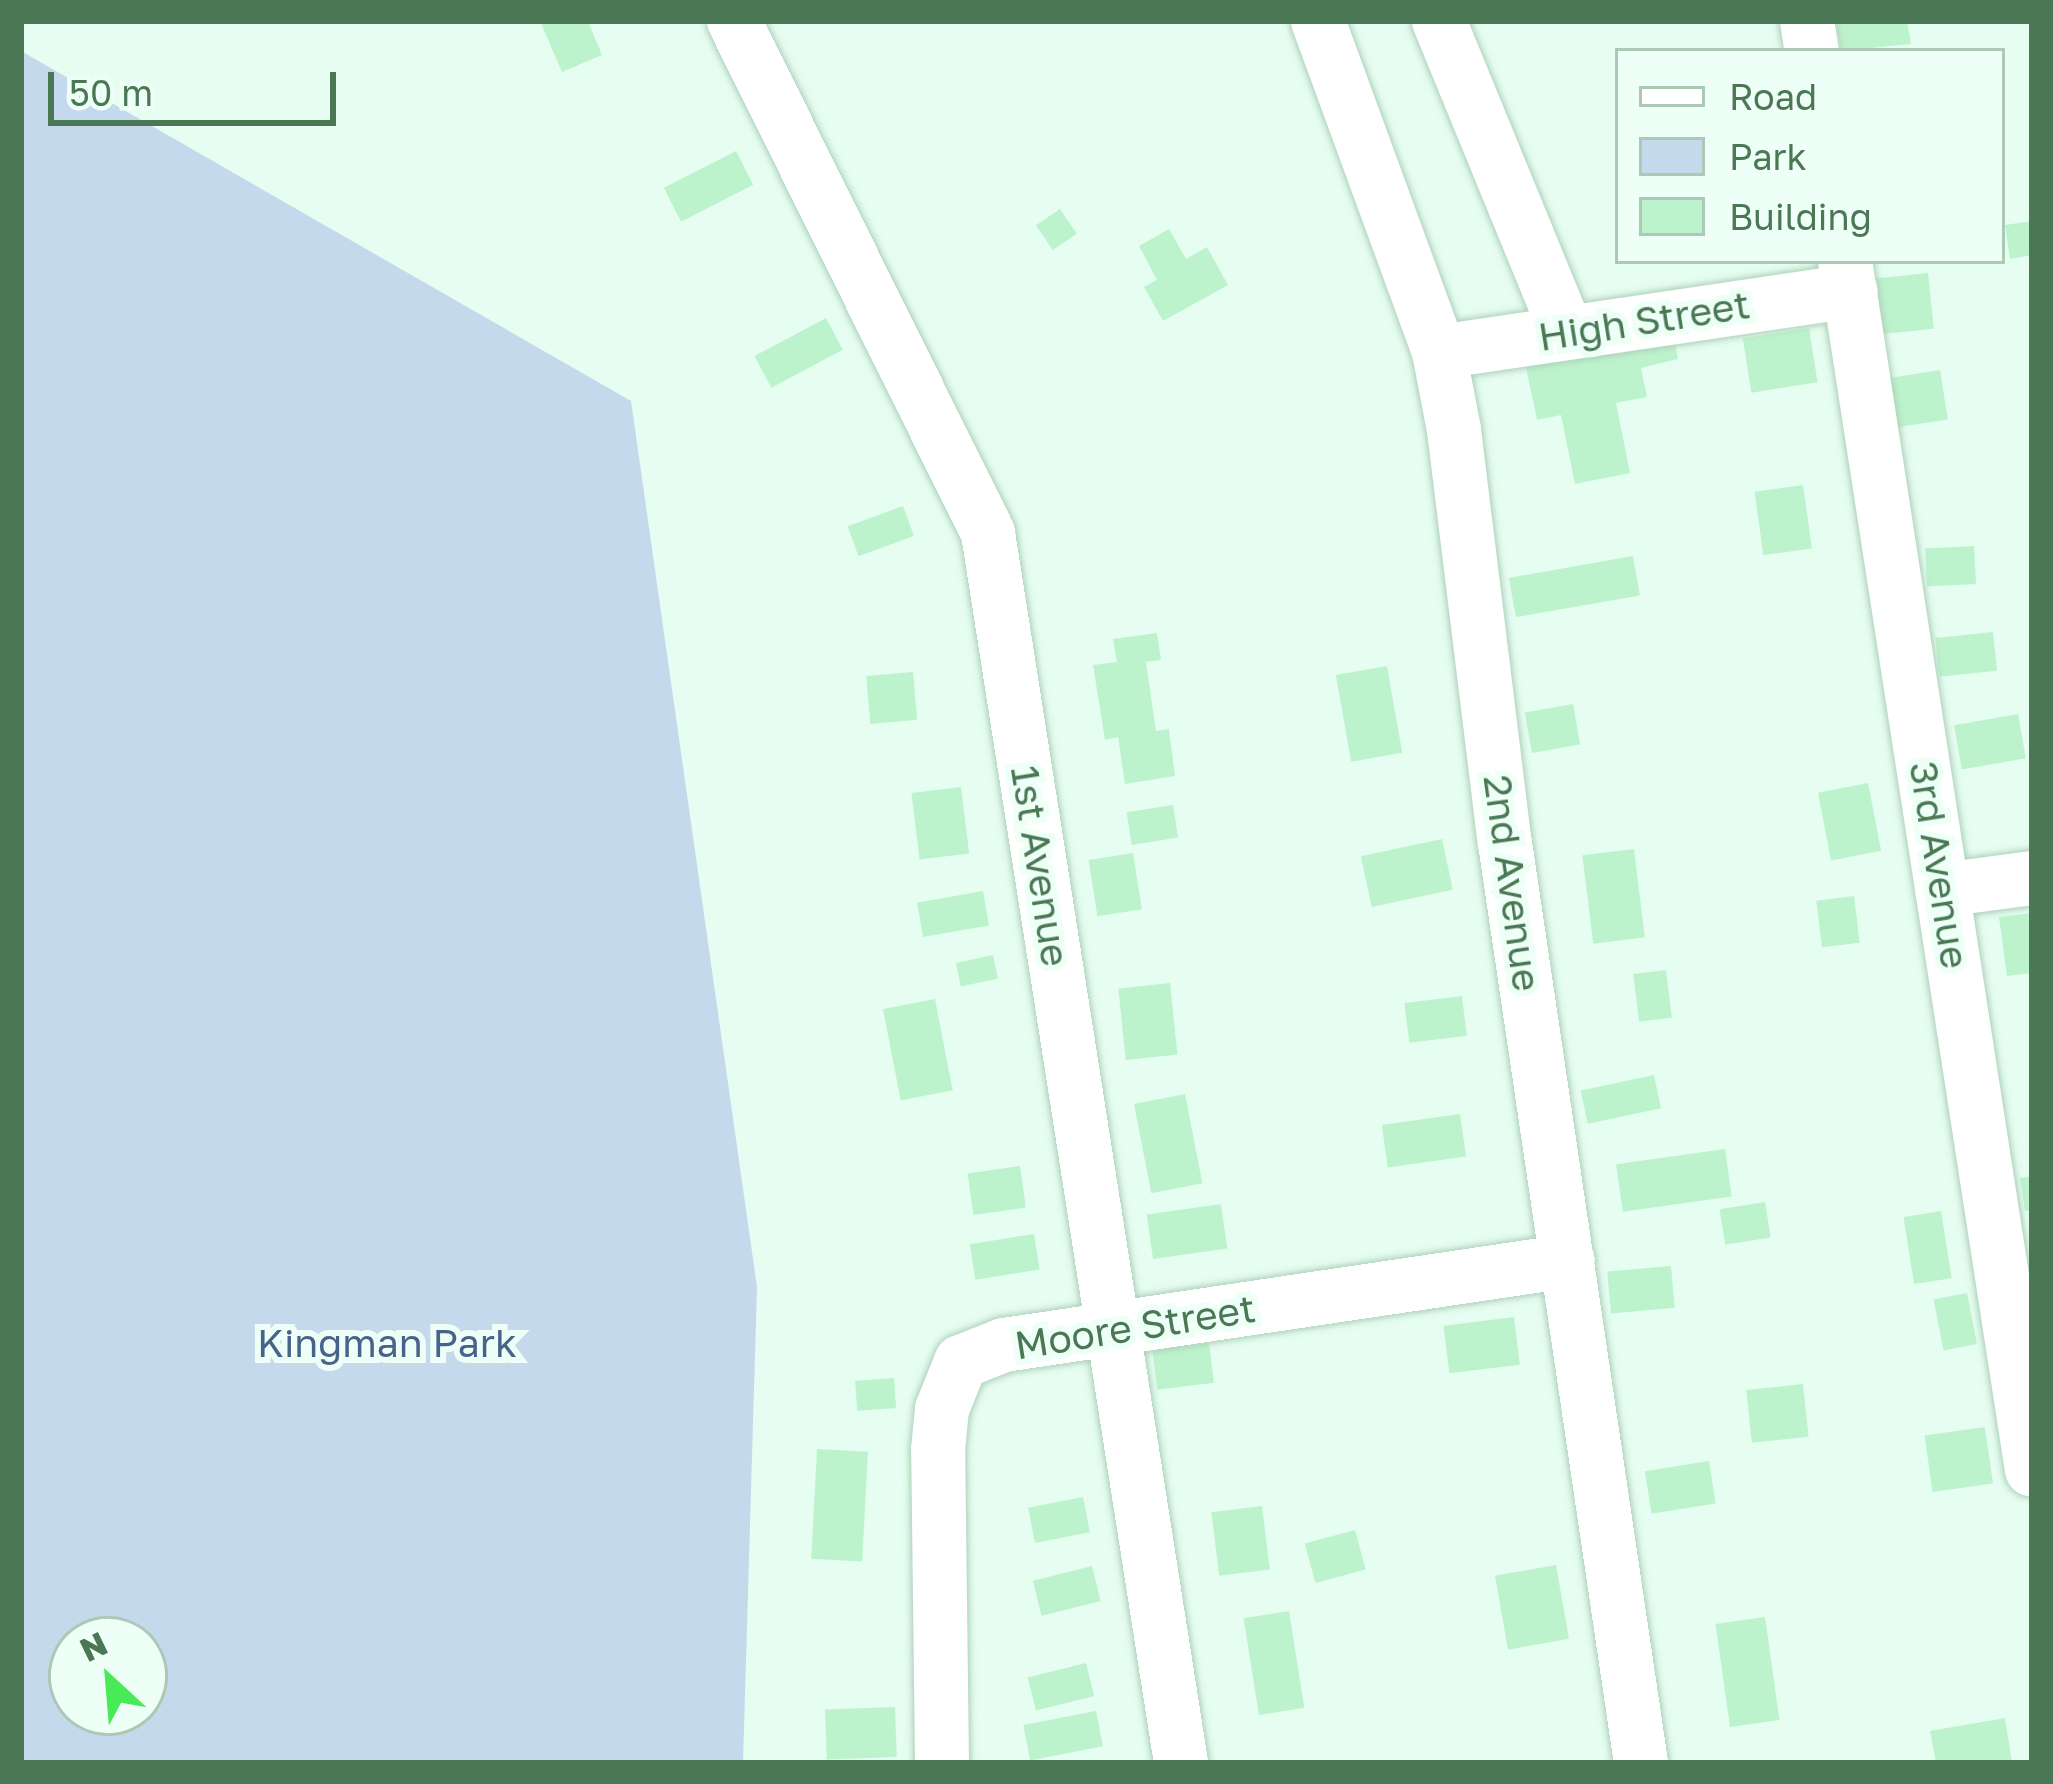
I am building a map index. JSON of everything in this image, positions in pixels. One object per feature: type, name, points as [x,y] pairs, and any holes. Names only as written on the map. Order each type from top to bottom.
[{"type":"street","name":"1st Avenue","points":[[734,21],[988,533],[1181,1763]]},
{"type":"street","name":"2nd Avenue","points":[[1318,21],[1439,352],[1642,1763]]},
{"type":"street","points":[[1438,21],[1567,333]]},
{"type":"street","name":"High Street","points":[[1439,352],[1567,333],[1847,276]]},
{"type":"street","name":"3rd Avenue","points":[[1847,276],[2032,1469]]},
{"type":"street","points":[[1942,890],[2032,878]]},
{"type":"street","name":"Moore Street","points":[[942,1763],[942,1409],[961,1363],[1004,1345],[1568,1261]]},
{"type":"green space","name":"Kingman Park","points":[[21,51],[631,401],[757,1287],[743,1763],[21,1763]]},
{"type":"building","points":[[540,21],[588,21],[602,55],[562,72]]},
{"type":"building","points":[[1836,21],[1907,21],[1911,44],[1840,48]]},
{"type":"building","points":[[736,151],[753,185],[681,222],[664,188]]},
{"type":"building","points":[[1060,209],[1077,234],[1053,250],[1036,225]]},
{"type":"building","points":[[2032,221],[2032,255],[2010,259],[2005,225]]},
{"type":"building","points":[[1169,229],[1186,259],[1207,247],[1228,285],[1163,321],[1144,287],[1157,280],[1139,246]]},
{"type":"building","points":[[1928,273],[1934,329],[1876,335],[1870,279]]},
{"type":"building","points":[[826,318],[843,350],[771,388],[754,356]]},
{"type":"building","points":[[1809,328],[1818,382],[1751,393],[1743,338]]},
{"type":"building","points":[[1673,333],[1678,359],[1641,368],[1647,397],[1616,403],[1630,473],[1575,484],[1561,415],[1537,420],[1525,363]]},
{"type":"building","points":[[1940,370],[1948,419],[1897,427],[1890,378]]},
{"type":"building","points":[[1803,485],[1812,548],[1763,555],[1754,492]]},
{"type":"building","points":[[903,506],[914,536],[859,556],[848,526]]},
{"type":"building","points":[[1974,546],[1976,584],[1927,587],[1925,549]]},
{"type":"building","points":[[1633,556],[1640,595],[1516,617],[1509,578]]},
{"type":"building","points":[[1993,632],[1997,671],[1939,677],[1935,638]]},
{"type":"building","points":[[1157,633],[1161,660],[1146,662],[1156,731],[1169,729],[1175,776],[1125,784],[1118,737],[1105,740],[1093,665],[1117,662],[1113,639]]},
{"type":"building","points":[[1387,666],[1402,753],[1351,762],[1336,675]]},
{"type":"building","points":[[913,672],[917,720],[870,724],[866,676]]},
{"type":"building","points":[[1573,704],[1580,744],[1532,753],[1525,713]]},
{"type":"building","points":[[2018,714],[2026,758],[1962,770],[1954,725]]},
{"type":"building","points":[[1868,783],[1881,851],[1831,860],[1818,793]]},
{"type":"building","points":[[961,787],[969,854],[920,860],[911,793]]},
{"type":"building","points":[[1173,805],[1178,838],[1132,845],[1127,812]]},
{"type":"building","points":[[1442,839],[1453,890],[1372,907],[1361,856]]},
{"type":"building","points":[[1634,849],[1645,937],[1593,944],[1582,855]]},
{"type":"building","points":[[1133,853],[1142,909],[1097,916],[1089,860]]},
{"type":"building","points":[[983,891],[989,925],[923,937],[917,903]]},
{"type":"building","points":[[1854,896],[1860,943],[1822,947],[1816,901]]},
{"type":"building","points":[[2032,913],[2032,973],[2007,976],[1999,917]]},
{"type":"building","points":[[993,955],[998,978],[961,986],[956,963]]},
{"type":"building","points":[[1666,970],[1672,1018],[1639,1022],[1633,974]]},
{"type":"building","points":[[1170,983],[1178,1055],[1126,1060],[1118,988]]},
{"type":"building","points":[[1462,996],[1467,1036],[1409,1043],[1404,1003]]},
{"type":"building","points":[[935,999],[953,1090],[901,1100],[883,1009]]},
{"type":"building","points":[[1654,1075],[1661,1108],[1588,1124],[1581,1091]]},
{"type":"building","points":[[1185,1094],[1202,1183],[1151,1193],[1134,1104]]},
{"type":"building","points":[[1460,1114],[1466,1157],[1388,1168],[1382,1125]]},
{"type":"building","points":[[1725,1149],[1732,1197],[1623,1212],[1616,1164]]},
{"type":"building","points":[[1020,1166],[1026,1208],[973,1215],[968,1173]]},
{"type":"building","points":[[2032,1176],[2032,1210],[2025,1211],[2020,1178]]},
{"type":"building","points":[[1765,1202],[1771,1238],[1725,1245],[1720,1209]]},
{"type":"building","points":[[1221,1204],[1227,1249],[1153,1259],[1147,1214]]},
{"type":"building","points":[[1941,1211],[1952,1278],[1914,1284],[1903,1217]]},
{"type":"building","points":[[1034,1234],[1040,1270],[975,1280],[970,1244]]},
{"type":"building","points":[[1671,1266],[1675,1308],[1611,1313],[1607,1272]]},
{"type":"building","points":[[1967,1293],[1977,1344],[1944,1351],[1934,1299]]},
{"type":"building","points":[[1514,1317],[1520,1365],[1449,1373],[1444,1326]]},
{"type":"building","points":[[1209,1343],[1214,1383],[1157,1390],[1152,1350]]},
{"type":"building","points":[[894,1378],[896,1408],[857,1411],[855,1381]]},
{"type":"building","points":[[1803,1384],[1809,1437],[1752,1443],[1746,1390]]},
{"type":"building","points":[[1985,1427],[1993,1483],[1933,1492],[1925,1435]]},
{"type":"building","points":[[817,1449],[868,1452],[862,1562],[811,1559]]},
{"type":"building","points":[[1709,1461],[1716,1503],[1652,1514],[1645,1471]]},
{"type":"building","points":[[1083,1497],[1090,1532],[1035,1543],[1028,1508]]},
{"type":"building","points":[[1262,1506],[1270,1570],[1219,1576],[1211,1512]]},
{"type":"building","points":[[1355,1530],[1366,1570],[1315,1583],[1305,1543]]},
{"type":"building","points":[[1556,1565],[1569,1639],[1508,1650],[1495,1576]]},
{"type":"building","points":[[1092,1566],[1101,1601],[1042,1616],[1033,1581]]},
{"type":"building","points":[[1289,1611],[1304,1708],[1259,1715],[1244,1618]]},
{"type":"building","points":[[1765,1617],[1779,1720],[1730,1727],[1715,1624]]},
{"type":"building","points":[[1086,1663],[1094,1696],[1036,1711],[1028,1678]]},
{"type":"building","points":[[895,1707],[897,1757],[827,1759],[825,1709]]},
{"type":"building","points":[[1096,1711],[1103,1746],[1030,1760],[1023,1725]]},
{"type":"building","points":[[2005,1718],[2012,1763],[1936,1763],[1930,1731]]}]
